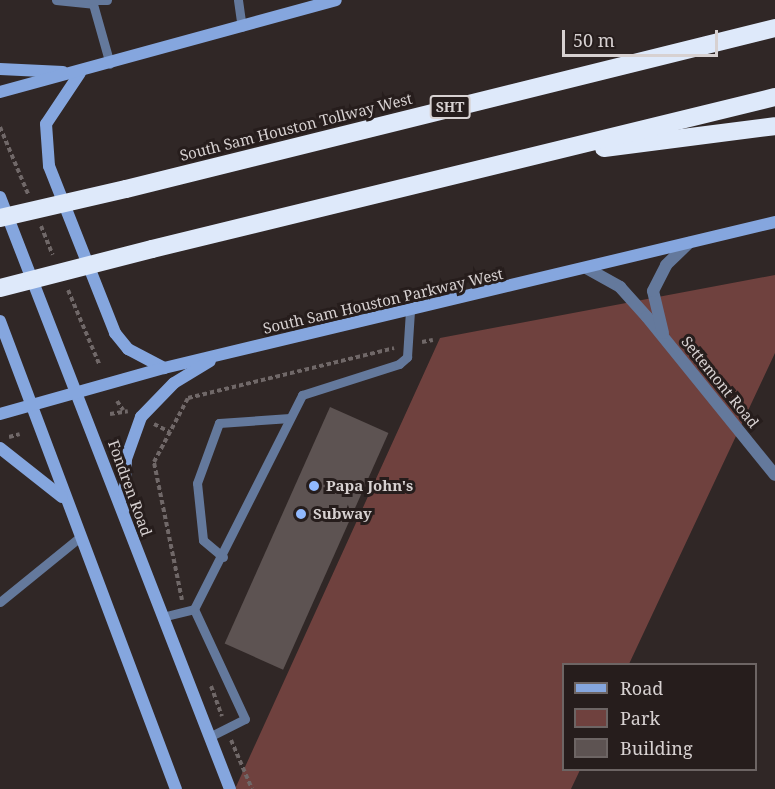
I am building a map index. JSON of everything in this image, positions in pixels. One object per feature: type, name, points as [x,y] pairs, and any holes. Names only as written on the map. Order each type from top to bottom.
[{"type":"highway","name":"South Sam Houston Tollway West","points":[[0,218],[126,189],[775,28]]},
{"type":"highway","points":[[0,288],[510,159],[775,97]]},
{"type":"highway","points":[[510,159],[775,126]]},
{"type":"main road","points":[[0,92],[80,73],[336,0]]},
{"type":"main road","points":[[0,69],[80,73]]},
{"type":"main road","points":[[80,73],[46,124],[49,166],[116,333],[128,349],[164,368]]},
{"type":"main road","name":"Fondren Road","points":[[0,198],[79,392],[162,617],[230,789]]},
{"type":"main road","name":"South Sam Houston Parkway West","points":[[0,414],[32,407],[164,368],[588,269],[775,222]]},
{"type":"main road","points":[[0,321],[176,789]]},
{"type":"main road","points":[[123,512],[126,459],[141,417],[174,383],[218,356]]},
{"type":"main road","points":[[0,448],[42,476],[67,502]]},
{"type":"street","name":"Settemont Road","points":[[664,337],[653,291],[666,265],[689,243]]},
{"type":"street","name":"Settemont Road","points":[[588,269],[620,287],[664,337],[775,475]]},
{"type":"lane","points":[[56,0],[92,2],[107,0]]},
{"type":"lane","points":[[238,0],[242,27]]},
{"type":"lane","points":[[92,2],[110,64]]},
{"type":"lane","points":[[162,617],[194,609],[223,557],[302,395],[314,388],[399,364],[407,357],[410,310]]},
{"type":"lane","points":[[223,557],[203,540],[197,483],[219,423],[290,418]]},
{"type":"lane","points":[[0,602],[81,537]]},
{"type":"lane","points":[[194,609],[245,719],[209,737]]},
{"type":"path","points":[[0,127],[32,203]]},
{"type":"path","points":[[36,214],[54,258]]},
{"type":"path","points":[[64,279],[100,366]]},
{"type":"path","points":[[110,414],[123,410],[117,401]]},
{"type":"path","points":[[150,422],[170,432]]},
{"type":"path","points":[[9,437],[20,434]]},
{"type":"green space","points":[[775,275],[775,353],[629,663],[562,663],[562,771],[580,771],[571,789],[235,789],[440,338]]},
{"type":"building","points":[[330,407],[388,433],[283,670],[225,644]]},
{"type":"place","name":"Papa John's","points":[[314,486]]},
{"type":"place","name":"Subway","points":[[301,514]]}]
